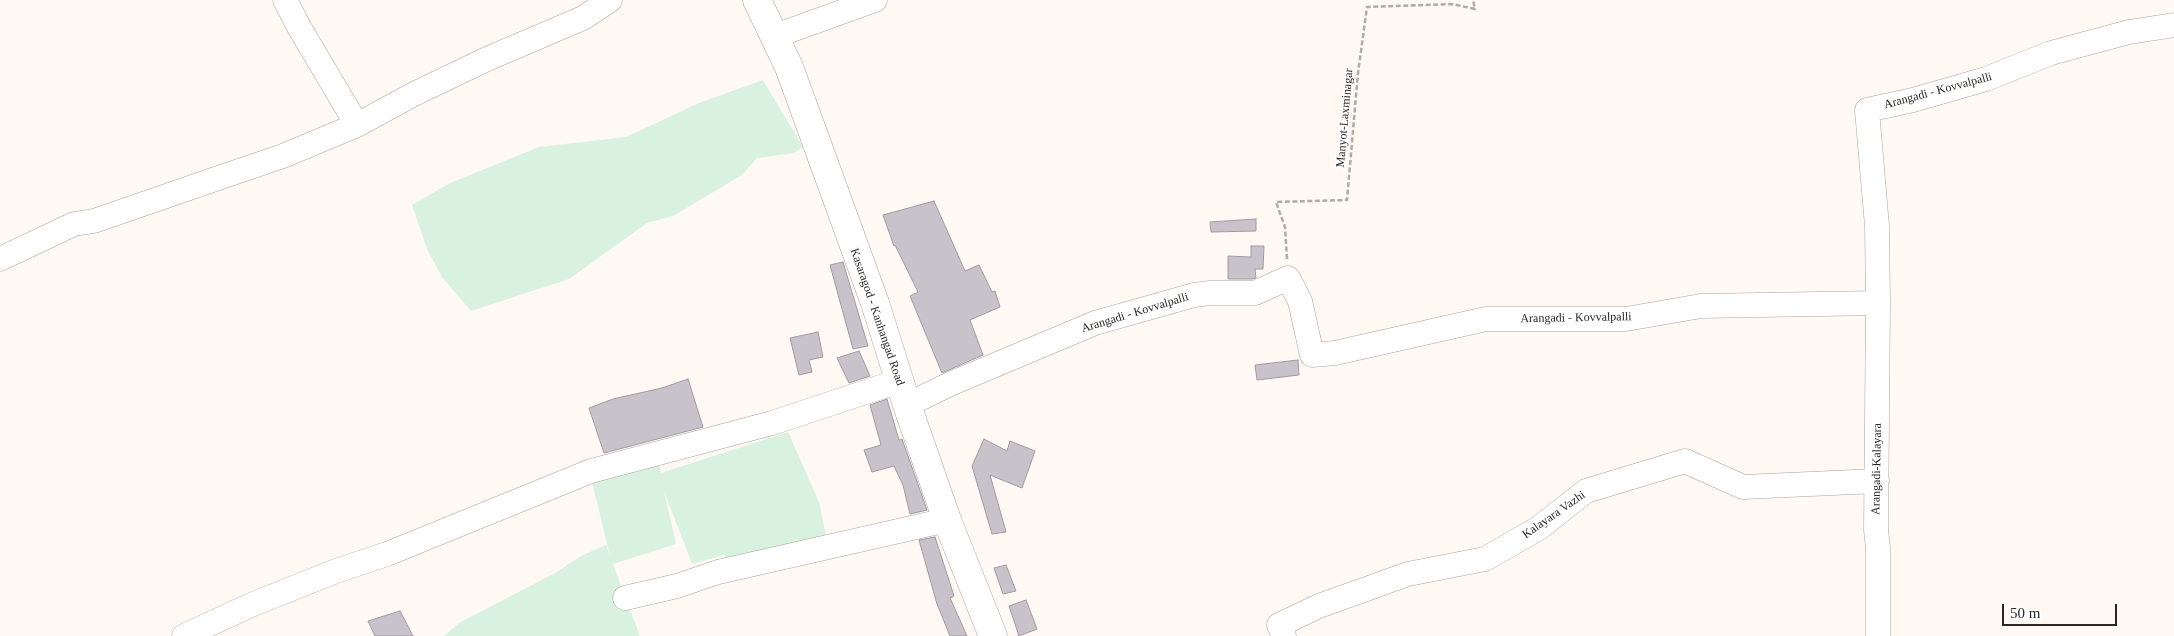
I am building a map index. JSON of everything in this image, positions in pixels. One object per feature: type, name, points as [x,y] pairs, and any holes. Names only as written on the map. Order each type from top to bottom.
[{"type":"main road","name":"Kasaragod - Kanhangad Road","points":[[757,0],[789,67],[875,302],[903,393],[947,520],[992,636]]},
{"type":"street","points":[[285,0],[357,125]]},
{"type":"street","points":[[0,259],[74,224],[94,221],[283,156],[357,125],[414,94],[487,59],[583,18],[610,0]]},
{"type":"street","points":[[775,36],[874,0]]},
{"type":"street","name":"Arangadi - Kovvalpalli","points":[[184,636],[251,605],[336,571],[387,554],[591,471],[772,423],[950,384],[1095,323],[1194,295],[1255,293],[1288,278],[1300,301],[1312,356],[1335,353],[1486,319],[1626,319],[1701,306],[1878,302],[1877,226],[1866,110],[1913,100],[1986,79],[2051,53],[2129,32],[2174,25]]},
{"type":"street","name":"Arangadi-Kalayara","points":[[1878,302],[1876,530],[1878,548],[1878,636]]},
{"type":"street","name":"Kalayara Vazhi","points":[[1284,636],[1279,625],[1319,606],[1408,574],[1485,559],[1539,528],[1586,491],[1685,461],[1743,487],[1877,481]]},
{"type":"street","points":[[625,598],[677,586],[718,572],[947,520]]},
{"type":"path","name":"Manyot-Laxminagar","points":[[1288,278],[1285,227],[1276,202],[1347,200],[1358,73],[1368,8],[1452,4],[1475,9],[1474,0]]},
{"type":"green space","points":[[763,80],[803,147],[794,153],[757,158],[742,175],[673,216],[647,223],[569,279],[471,311],[442,277],[427,249],[412,205],[450,183],[539,147],[626,137],[699,103]]},
{"type":"green space","points":[[788,432],[819,502],[826,535],[820,544],[730,565],[724,555],[692,564],[664,491],[676,544],[613,564],[640,636],[444,636],[459,623],[555,573],[581,556],[606,545],[610,556],[592,482],[658,462],[661,473]]},
{"type":"building","points":[[934,201],[965,271],[979,265],[992,292],[995,291],[1000,307],[970,320],[983,355],[942,373],[910,296],[918,292],[894,246],[883,215]]},
{"type":"building","points":[[1256,219],[1256,231],[1211,232],[1210,222]]},
{"type":"building","points":[[1251,246],[1264,246],[1263,269],[1255,269],[1256,278],[1228,279],[1228,256],[1251,257]]},
{"type":"building","points":[[843,262],[868,346],[853,349],[830,265]]},
{"type":"building","points":[[818,332],[823,357],[809,360],[812,372],[799,375],[790,338]]},
{"type":"building","points":[[859,351],[870,376],[849,383],[837,358]]},
{"type":"building","points":[[1298,360],[1299,375],[1257,380],[1255,365]]},
{"type":"building","points":[[688,379],[703,427],[604,453],[589,408],[613,399],[662,388]]},
{"type":"building","points":[[887,399],[899,440],[902,439],[927,510],[910,514],[903,485],[894,466],[872,472],[864,450],[881,445],[870,405]]},
{"type":"building","points":[[984,439],[1007,451],[1010,441],[1035,451],[1022,488],[990,475],[1006,532],[992,534],[972,466]]},
{"type":"building","points":[[935,537],[954,596],[950,598],[967,636],[950,636],[937,604],[919,540]]},
{"type":"building","points":[[1006,565],[1016,591],[1003,594],[994,568]]},
{"type":"building","points":[[1026,600],[1037,629],[1019,636],[1009,606]]},
{"type":"building","points":[[400,611],[413,636],[375,636],[368,621]]}]
